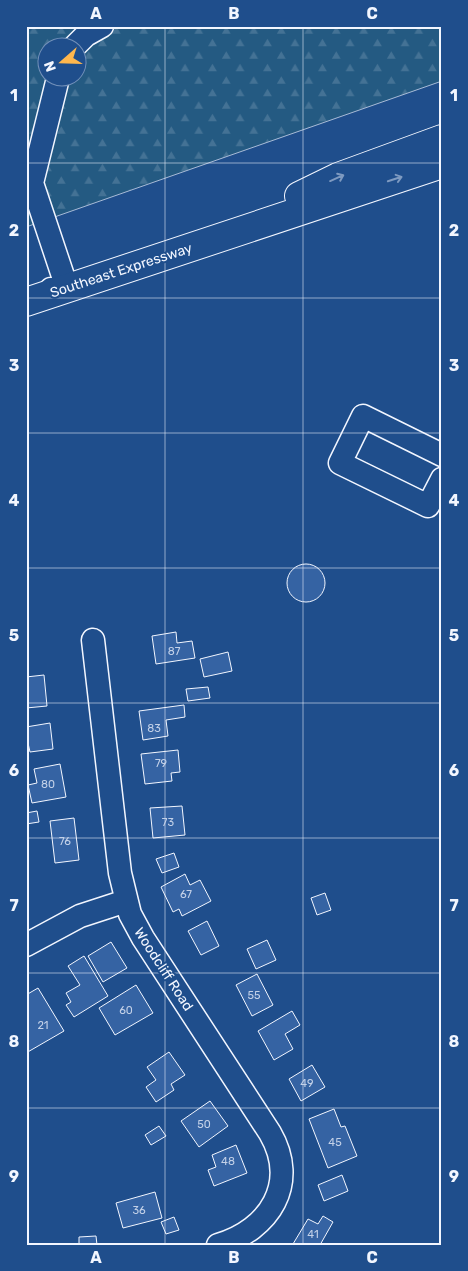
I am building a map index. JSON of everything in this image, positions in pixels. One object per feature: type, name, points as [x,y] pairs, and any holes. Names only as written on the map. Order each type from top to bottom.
[{"type":"highway","points":[[216,239],[338,177],[442,139]]},
{"type":"highway","points":[[216,239],[442,164]]},
{"type":"highway","name":"Southeast Expressway","points":[[26,302],[216,239]]},
{"type":"street","points":[[83,38],[102,26]]},
{"type":"street","points":[[26,290],[67,288],[32,183],[56,88]]},
{"type":"street","points":[[442,455],[362,416],[340,463],[428,506],[442,479]]},
{"type":"street","name":"Woodcliff Road","points":[[93,640],[120,873],[126,901],[143,938],[279,1149],[282,1179],[280,1190],[270,1210],[244,1235],[218,1245]]},
{"type":"street","points":[[26,945],[80,916],[126,901]]},
{"type":"green space","points":[[26,26],[442,26],[442,81],[26,227]]},
{"type":"building","points":[[306,564],[319,570],[325,583],[319,596],[306,602],[293,596],[287,583],[293,570]]},
{"type":"building","points":[[176,632],[177,643],[192,641],[195,658],[156,664],[152,636]]},
{"type":"building","points":[[228,652],[232,671],[204,677],[200,659]]},
{"type":"building","points":[[44,675],[47,706],[26,708],[26,677]]},
{"type":"building","points":[[208,687],[210,698],[188,701],[186,689]]},
{"type":"building","points":[[184,705],[185,717],[166,720],[168,736],[143,740],[139,711]]},
{"type":"building","points":[[50,723],[53,749],[30,752],[28,743],[26,743],[26,727]]},
{"type":"building","points":[[178,750],[180,772],[171,773],[172,781],[145,784],[141,754]]},
{"type":"building","points":[[60,764],[66,797],[32,803],[28,785],[37,783],[34,769]]},
{"type":"building","points":[[182,806],[185,835],[153,838],[150,808]]},
{"type":"building","points":[[37,811],[39,822],[26,824],[26,813]]},
{"type":"building","points":[[74,818],[79,860],[55,863],[50,821]]},
{"type":"building","points":[[174,853],[179,867],[162,873],[156,859]]},
{"type":"building","points":[[185,874],[190,885],[200,880],[211,901],[182,916],[179,909],[173,912],[161,887]]},
{"type":"building","points":[[325,893],[331,910],[317,915],[311,898]]},
{"type":"building","points":[[207,921],[219,946],[201,955],[188,931]]},
{"type":"building","points":[[267,940],[276,960],[256,969],[247,949]]},
{"type":"building","points":[[111,942],[127,968],[103,982],[88,956]]},
{"type":"building","points":[[84,956],[108,996],[74,1017],[66,1005],[71,1002],[66,993],[80,985],[68,966]]},
{"type":"building","points":[[257,974],[273,1005],[252,1016],[236,985]]},
{"type":"building","points":[[136,985],[153,1013],[115,1035],[99,1008]]},
{"type":"building","points":[[38,988],[64,1031],[26,1053],[26,995]]},
{"type":"building","points":[[292,1011],[300,1025],[285,1034],[293,1049],[274,1060],[258,1031]]},
{"type":"building","points":[[169,1052],[185,1075],[171,1084],[174,1090],[156,1102],[146,1087],[156,1080],[147,1067]]},
{"type":"building","points":[[312,1065],[325,1087],[301,1101],[289,1079]]},
{"type":"building","points":[[210,1101],[228,1126],[199,1147],[181,1121]]},
{"type":"building","points":[[334,1109],[341,1127],[345,1126],[357,1156],[328,1168],[309,1119]]},
{"type":"building","points":[[159,1126],[166,1136],[151,1145],[145,1135]]},
{"type":"building","points":[[236,1145],[247,1173],[214,1186],[208,1170],[216,1167],[212,1155]]},
{"type":"building","points":[[342,1175],[348,1191],[324,1201],[318,1185]]},
{"type":"building","points":[[155,1192],[162,1218],[123,1228],[116,1203]]},
{"type":"building","points":[[323,1216],[333,1222],[320,1245],[293,1244],[308,1219],[318,1224]]},
{"type":"building","points":[[174,1217],[179,1230],[166,1234],[161,1222]]},
{"type":"building","points":[[96,1236],[97,1245],[79,1245],[79,1237]]}]
